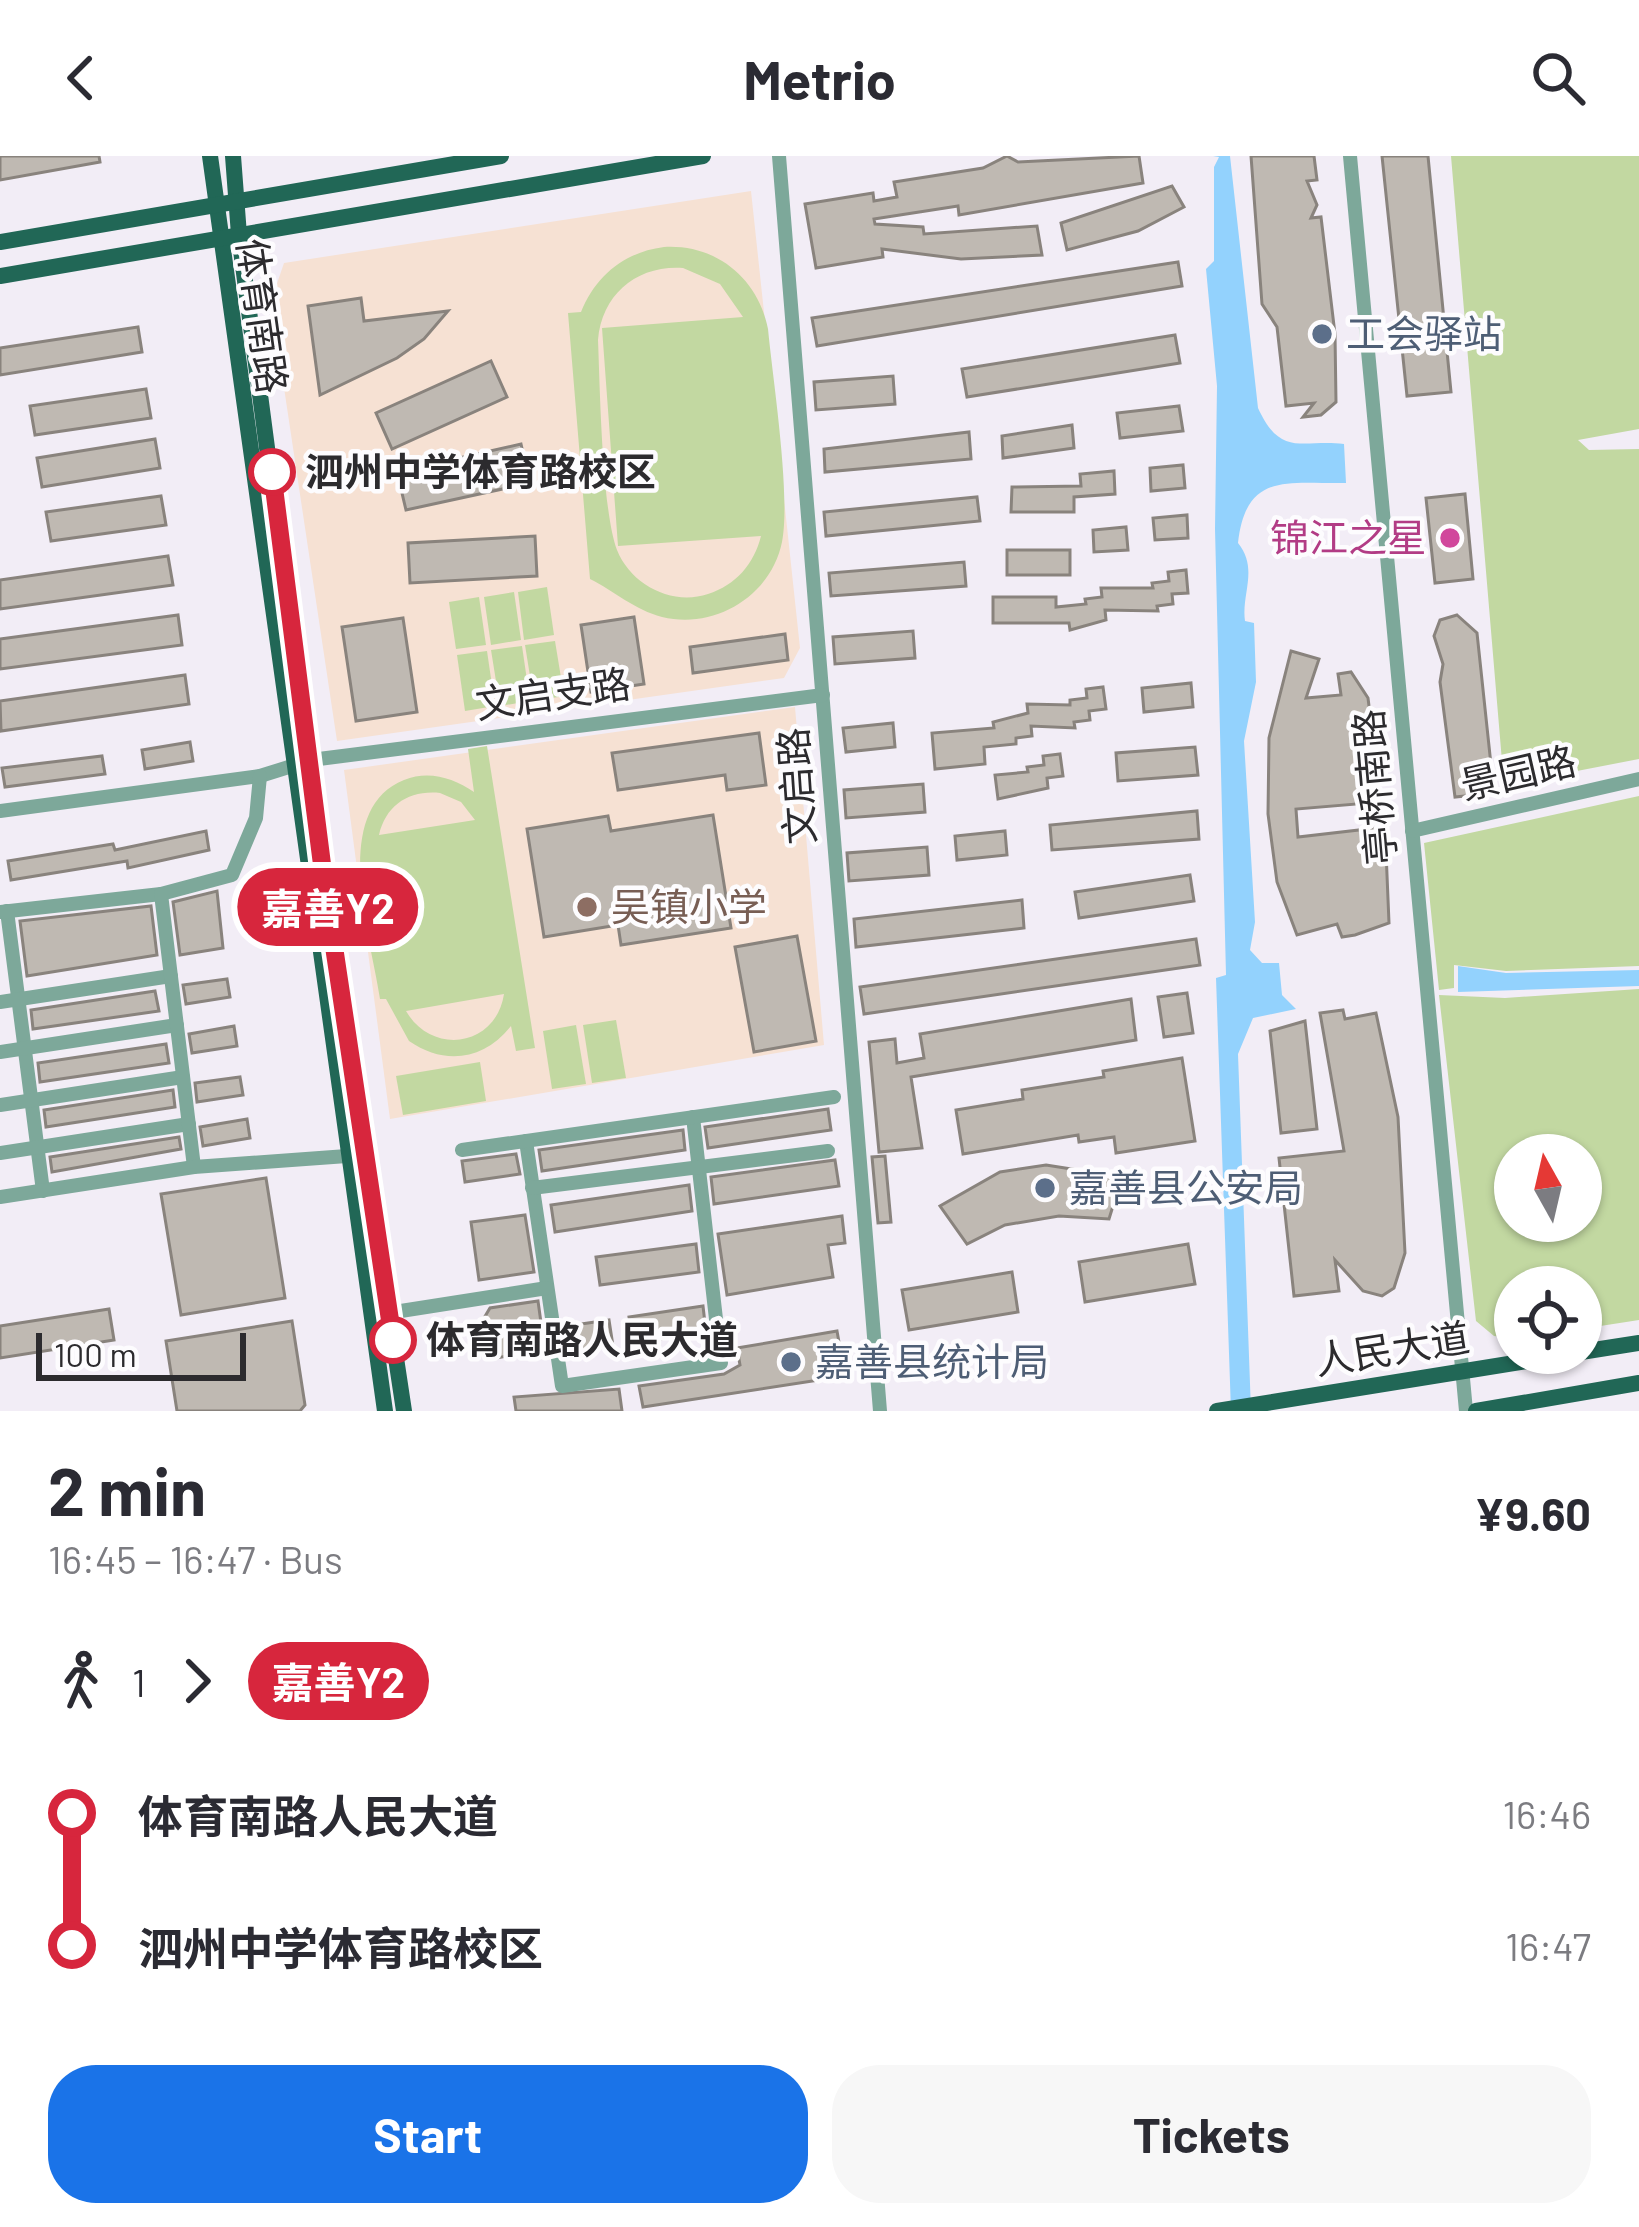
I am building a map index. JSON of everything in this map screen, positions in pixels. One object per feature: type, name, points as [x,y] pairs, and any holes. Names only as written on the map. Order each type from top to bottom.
[{"type":"main road","name":"体育南路","points":[[210,156],[217,239],[404,1411]]},
{"type":"main road","name":"体育南路","points":[[233,156],[240,201],[238,235],[347,1156],[385,1411]]},
{"type":"main road","points":[[0,242],[501,156]]},
{"type":"main road","points":[[0,276],[703,156]]},
{"type":"main road","name":"人民大道","points":[[1602,1349],[1639,1343]]},
{"type":"main road","name":"人民大道","points":[[1217,1411],[1494,1366]]},
{"type":"main road","name":"人民大道","points":[[1475,1411],[1639,1383]]},
{"type":"street","name":"文启路","points":[[779,156],[880,1411]]},
{"type":"street","name":"亭桥南路","points":[[1350,156],[1466,1411]]},
{"type":"street","name":"文启支路","points":[[0,812],[260,776],[302,763],[823,695]]},
{"type":"street","points":[[43,1190],[3,912],[161,894],[232,874],[256,818],[260,776]]},
{"type":"street","name":"景园路","points":[[1412,831],[1639,779]]},
{"type":"street","points":[[161,894],[194,1167]]},
{"type":"street","points":[[0,1002],[171,976]]},
{"type":"street","points":[[0,1052],[177,1025]]},
{"type":"street","points":[[0,1105],[183,1077]]},
{"type":"street","points":[[462,1150],[834,1097]]},
{"type":"street","points":[[526,1141],[562,1386],[721,1363],[693,1117]]},
{"type":"street","points":[[0,1153],[189,1124]]},
{"type":"street","points":[[532,1188],[828,1151]]},
{"type":"street","points":[[0,1197],[194,1167],[347,1156]]},
{"type":"street","points":[[388,1313],[547,1288]]},
{"type":"shaded area","points":[[751,191],[800,648],[784,678],[337,741],[271,301],[284,263]]},
{"type":"shaded area","name":"吴镇小学","points":[[795,707],[824,1045],[390,1119],[344,770]]},
{"type":"green space","points":[[1451,156],[1639,156],[1639,429],[1578,440],[1589,450],[1639,449],[1639,759],[1504,785]]},
{"type":"green space","points":[[650,250],[701,251],[732,268],[755,294],[768,329],[783,468],[782,542],[776,561],[753,593],[738,605],[702,618],[652,614],[590,579],[568,313],[581,312],[613,268]],"holes":[[[683,268],[720,284],[743,317],[602,328],[618,546],[761,536],[749,564],[718,590],[694,597],[667,595],[632,573],[617,550],[612,532],[598,340],[606,309],[637,277]]]},
{"type":"green space","points":[[547,587],[554,635],[524,640],[518,592]]},
{"type":"green space","points":[[514,592],[521,640],[491,645],[484,597]]},
{"type":"green space","points":[[479,597],[486,645],[456,649],[449,602]]},
{"type":"green space","points":[[555,641],[564,696],[534,701],[525,645]]},
{"type":"green space","points":[[522,646],[530,701],[500,706],[491,650]]},
{"type":"green space","points":[[487,651],[495,706],[465,711],[457,655]]},
{"type":"green space","points":[[487,746],[535,1048],[516,1051],[511,1026],[489,1046],[450,1056],[409,1041],[386,999],[380,999],[360,878],[361,846],[367,818],[381,795],[404,780],[440,777],[474,792],[468,749]],"holes":[[[440,793],[461,802],[475,820],[379,835],[387,815],[400,802],[418,794]],[[504,994],[489,1025],[462,1039],[431,1035],[406,1011]]]},
{"type":"green space","points":[[1639,796],[1639,966],[1506,971],[1454,965],[1454,988],[1439,990],[1424,843]]},
{"type":"green space","points":[[1639,989],[1639,1320],[1602,1326],[1602,1266],[1494,1266],[1494,1336],[1476,1321],[1439,995],[1505,998]]},
{"type":"green space","points":[[616,1020],[626,1078],[592,1083],[583,1025]]},
{"type":"green space","points":[[576,1025],[586,1084],[552,1089],[543,1031]]},
{"type":"green space","points":[[480,1062],[486,1101],[403,1115],[396,1076]]},
{"type":"water","points":[[1213,156],[1230,156],[1258,408],[1284,440],[1344,444],[1346,483],[1288,483],[1260,493],[1250,503],[1238,543],[1247,562],[1244,611],[1245,621],[1254,623],[1256,682],[1244,741],[1255,922],[1250,950],[1262,963],[1279,963],[1282,995],[1296,1009],[1253,1018],[1238,1054],[1251,1411],[1231,1411],[1216,978],[1226,975],[1215,529],[1217,386],[1206,269],[1214,261],[1214,167],[1219,157]]},
{"type":"water","points":[[1458,966],[1506,973],[1639,970],[1639,986],[1458,992]]},
{"type":"building","points":[[0,156],[99,156],[100,162],[0,180]]},
{"type":"building","points":[[1007,156],[1018,162],[1139,156],[1143,183],[959,215],[958,206],[874,219],[875,224],[923,227],[924,234],[1037,226],[1042,255],[961,259],[882,249],[883,257],[816,268],[805,204],[873,193],[874,201],[897,197],[894,182],[983,168]]},
{"type":"building","points":[[1251,156],[1314,156],[1317,180],[1307,181],[1317,205],[1311,218],[1321,217],[1335,334],[1336,402],[1321,415],[1303,417],[1314,403],[1286,406],[1277,327],[1262,304]]},
{"type":"building","points":[[1382,156],[1428,156],[1451,392],[1407,396]]},
{"type":"building","points":[[1172,186],[1184,207],[1138,231],[1067,250],[1061,223]]},
{"type":"building","points":[[1178,262],[1182,286],[817,346],[812,318]]},
{"type":"building","points":[[361,298],[364,321],[448,311],[424,339],[397,358],[320,395],[308,306]]},
{"type":"building","points":[[138,327],[142,352],[0,375],[0,348]]},
{"type":"building","points":[[1175,335],[1180,363],[967,397],[962,369]]},
{"type":"building","points":[[491,361],[507,397],[392,449],[376,413]]},
{"type":"building","points":[[893,376],[895,404],[816,410],[814,382]]},
{"type":"building","points":[[146,389],[151,418],[35,435],[30,406]]},
{"type":"building","points":[[1179,406],[1183,431],[1120,438],[1117,413]]},
{"type":"building","points":[[1072,425],[1074,448],[1003,458],[1002,436]]},
{"type":"building","points":[[969,432],[971,459],[825,472],[824,449]]},
{"type":"building","points":[[155,439],[160,468],[42,487],[37,458]]},
{"type":"building","points":[[521,444],[530,483],[406,510],[397,472]]},
{"type":"building","points":[[1183,465],[1185,488],[1151,491],[1150,468]]},
{"type":"building","points":[[1114,471],[1115,494],[1074,497],[1074,512],[1011,512],[1012,487],[1081,486],[1080,474]]},
{"type":"building","name":"锦江之星","points":[[1465,494],[1473,579],[1435,583],[1426,498]]},
{"type":"building","points":[[161,496],[166,525],[51,541],[46,512]]},
{"type":"building","points":[[977,497],[980,521],[826,536],[824,512]]},
{"type":"building","points":[[1187,515],[1188,538],[1155,540],[1153,518]]},
{"type":"building","points":[[1126,527],[1128,550],[1094,552],[1093,530]]},
{"type":"building","points":[[535,536],[537,576],[410,583],[408,543]]},
{"type":"building","points":[[1007,550],[1070,550],[1070,575],[1007,575]]},
{"type":"building","points":[[168,556],[173,585],[0,609],[0,580]]},
{"type":"building","points":[[964,562],[966,586],[831,596],[829,573]]},
{"type":"building","points":[[1186,570],[1188,593],[1172,594],[1173,604],[1157,606],[1158,611],[1105,610],[1106,620],[1070,630],[1069,623],[993,623],[993,597],[1056,597],[1056,607],[1086,604],[1085,599],[1102,597],[1101,588],[1153,588],[1152,583],[1169,581],[1168,572]]},
{"type":"building","points":[[178,615],[182,645],[0,669],[0,639]]},
{"type":"building","points":[[1457,615],[1477,633],[1494,793],[1455,797],[1440,682],[1443,664],[1434,636],[1440,620]]},
{"type":"building","points":[[634,617],[644,684],[591,692],[581,625]]},
{"type":"building","points":[[403,618],[417,712],[356,721],[342,627]]},
{"type":"building","points":[[913,631],[915,658],[835,664],[833,637]]},
{"type":"building","points":[[785,634],[788,660],[693,673],[690,647]]},
{"type":"building","points":[[1291,651],[1319,659],[1306,698],[1341,695],[1338,674],[1351,672],[1368,698],[1381,802],[1296,809],[1298,837],[1385,827],[1389,923],[1355,935],[1342,937],[1337,924],[1297,935],[1277,882],[1268,814],[1269,738]]},
{"type":"building","points":[[185,675],[189,704],[1,731],[0,701]]},
{"type":"building","points":[[1191,683],[1193,707],[1144,712],[1142,688]]},
{"type":"building","points":[[1103,687],[1106,709],[1089,711],[1090,720],[1074,722],[1075,728],[1031,726],[1032,736],[1016,738],[1016,744],[984,747],[985,764],[935,769],[932,733],[994,728],[993,722],[1028,713],[1027,704],[1070,705],[1070,700],[1087,698],[1086,689]]},
{"type":"building","points":[[893,723],[895,747],[846,752],[843,728]]},
{"type":"building","points":[[759,733],[766,785],[727,790],[725,775],[618,790],[612,753]]},
{"type":"building","points":[[190,742],[193,761],[145,769],[142,750]]},
{"type":"building","points":[[1195,747],[1198,775],[1118,781],[1116,753]]},
{"type":"building","points":[[1060,754],[1063,776],[1047,778],[1048,788],[998,799],[995,775],[1028,772],[1027,767],[1044,765],[1043,756]]},
{"type":"building","points":[[102,756],[105,774],[5,787],[2,768]]},
{"type":"building","points":[[923,784],[925,812],[846,818],[844,790]]},
{"type":"building","points":[[1197,811],[1199,839],[1052,850],[1050,825]]},
{"type":"building","points":[[713,815],[731,928],[621,945],[618,925],[544,937],[527,829],[608,816],[611,831]]},
{"type":"building","points":[[206,831],[209,850],[128,868],[127,861],[11,880],[8,861],[113,844],[115,850]]},
{"type":"building","points":[[1005,831],[1007,855],[957,860],[955,836]]},
{"type":"building","points":[[927,847],[929,875],[849,881],[847,853]]},
{"type":"building","points":[[1190,875],[1194,901],[1079,918],[1075,892]]},
{"type":"building","points":[[217,891],[223,948],[180,955],[173,902]]},
{"type":"building","points":[[1022,900],[1024,928],[856,947],[854,919]]},
{"type":"building","points":[[151,906],[157,955],[27,976],[20,921]]},
{"type":"building","points":[[797,936],[816,1041],[754,1052],[735,947]]},
{"type":"building","points":[[1196,939],[1200,965],[864,1014],[860,987]]},
{"type":"building","points":[[227,979],[230,997],[186,1004],[183,985]]},
{"type":"building","points":[[155,991],[159,1011],[33,1029],[31,1010]]},
{"type":"building","points":[[1187,993],[1193,1033],[1164,1037],[1158,997]]},
{"type":"building","points":[[1131,999],[1136,1040],[911,1077],[922,1148],[879,1152],[869,1042],[895,1039],[897,1063],[924,1058],[920,1034]]},
{"type":"building","points":[[1343,1010],[1345,1019],[1376,1013],[1398,1117],[1405,1253],[1394,1288],[1382,1296],[1363,1291],[1335,1260],[1339,1291],[1294,1296],[1279,1158],[1344,1151],[1320,1013]]},
{"type":"building","points":[[1305,1021],[1317,1129],[1281,1133],[1270,1031]]},
{"type":"building","points":[[234,1026],[237,1046],[192,1053],[189,1034]]},
{"type":"building","points":[[166,1044],[169,1063],[40,1082],[38,1063]]},
{"type":"building","points":[[1182,1058],[1195,1141],[1116,1153],[1114,1137],[1079,1142],[1078,1135],[963,1154],[956,1110],[1023,1099],[1022,1090],[1104,1077],[1103,1071]]},
{"type":"building","points":[[240,1077],[243,1095],[197,1102],[195,1083]]},
{"type":"building","points":[[173,1090],[175,1107],[46,1127],[44,1110]]},
{"type":"building","points":[[828,1109],[831,1130],[708,1148],[705,1127]]},
{"type":"building","points":[[247,1119],[250,1138],[203,1146],[200,1127]]},
{"type":"building","points":[[683,1130],[685,1150],[542,1171],[539,1150]]},
{"type":"building","points":[[179,1137],[181,1149],[52,1172],[50,1157]]},
{"type":"building","points":[[516,1154],[520,1174],[465,1182],[462,1161]]},
{"type":"building","points":[[885,1156],[891,1222],[878,1223],[872,1157]]},
{"type":"building","points":[[835,1160],[839,1186],[714,1204],[711,1177]]},
{"type":"building","points":[[1046,1165],[1122,1177],[1109,1219],[1059,1216],[1005,1225],[967,1244],[940,1206],[1000,1172]]},
{"type":"building","points":[[266,1178],[285,1298],[181,1315],[161,1194]]},
{"type":"building","points":[[689,1185],[692,1211],[555,1232],[551,1205]]},
{"type":"building","points":[[525,1215],[534,1272],[479,1280],[471,1222]]},
{"type":"building","points":[[842,1216],[845,1243],[828,1245],[833,1277],[727,1295],[718,1234]]},
{"type":"building","points":[[696,1244],[699,1272],[600,1285],[596,1257]]},
{"type":"building","points":[[1188,1244],[1195,1284],[1085,1302],[1079,1262]]},
{"type":"building","points":[[1012,1272],[1018,1312],[909,1330],[902,1290]]},
{"type":"building","points":[[538,1301],[543,1337],[526,1340],[528,1352],[491,1359],[484,1318],[490,1308]]},
{"type":"building","points":[[703,1306],[706,1332],[633,1343],[629,1317]]},
{"type":"building","points":[[109,1309],[114,1340],[0,1358],[0,1326]]},
{"type":"building","points":[[609,1320],[613,1346],[570,1352],[567,1326]]},
{"type":"building","points":[[292,1321],[305,1405],[300,1411],[177,1411],[166,1341]]},
{"type":"building","name":"嘉善县统计局","points":[[837,1331],[845,1376],[643,1407],[639,1386],[724,1374],[740,1365],[737,1348]]},
{"type":"building","points":[[619,1389],[622,1411],[516,1411],[514,1397]]},
{"type":"bus line","name":"嘉善Y2","points":[[272,472],[324,880],[393,1340]]},
{"type":"place","name":"工会驿站","points":[[1322,334]]},
{"type":"place","name":"泗州中学体育路校区","points":[[272,472]]},
{"type":"place","name":"锦江之星","points":[[1450,538]]},
{"type":"place","name":"吴镇小学","points":[[587,907]]},
{"type":"place","name":"嘉善县公安局","points":[[1045,1188]]},
{"type":"place","name":"体育南路人民大道","points":[[393,1340]]},
{"type":"place","name":"嘉善县统计局","points":[[791,1362]]}]
